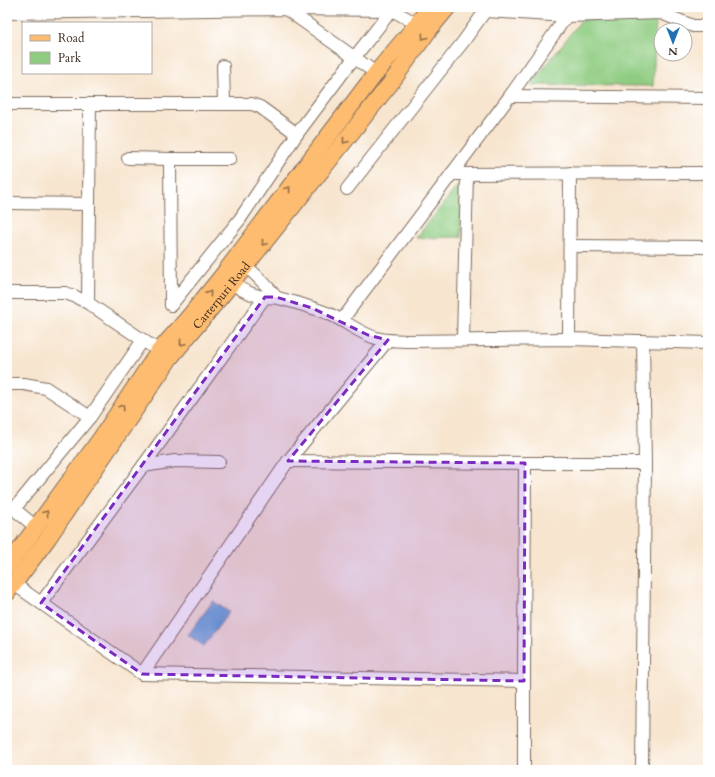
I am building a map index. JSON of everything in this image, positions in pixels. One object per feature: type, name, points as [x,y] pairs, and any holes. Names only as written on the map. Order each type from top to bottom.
[{"type":"main road","name":"Carterpuri Road","points":[[241,262],[376,73],[417,24],[428,7]]},
{"type":"main road","name":"Carterpuri Road","points":[[10,588],[48,538],[170,358],[227,280],[390,84],[429,30],[448,7]]},
{"type":"main road","name":"Carterpuri Road","points":[[7,567],[101,438],[159,351],[188,318],[227,280]]},
{"type":"street","points":[[286,9],[376,73]]},
{"type":"street","points":[[171,305],[240,219],[297,134],[393,9]]},
{"type":"street","points":[[7,13],[393,9],[417,24]]},
{"type":"street","points":[[347,189],[487,9],[661,13],[693,26],[708,26]]},
{"type":"street","points":[[342,320],[510,96],[570,11]]},
{"type":"street","points":[[223,66],[224,103]]},
{"type":"street","points":[[510,96],[708,98]]},
{"type":"street","points":[[7,104],[252,104],[260,107],[297,134]]},
{"type":"street","points":[[88,303],[90,104]]},
{"type":"street","points":[[128,158],[230,159]]},
{"type":"street","points":[[170,159],[171,305]]},
{"type":"street","points":[[569,339],[570,173]]},
{"type":"street","points":[[451,174],[708,173]]},
{"type":"street","points":[[463,340],[467,174]]},
{"type":"street","points":[[7,203],[89,204]]},
{"type":"street","points":[[570,246],[708,247]]},
{"type":"street","points":[[41,603],[270,297],[268,286],[241,262]]},
{"type":"street","points":[[227,280],[240,289],[254,295],[270,297],[312,308],[342,320],[368,335],[388,340],[569,339],[708,343]]},
{"type":"street","points":[[7,293],[65,293],[74,296],[88,303],[159,351]]},
{"type":"street","points":[[171,305],[188,318]]},
{"type":"street","points":[[36,527],[11,509],[90,417],[143,340]]},
{"type":"street","points":[[142,674],[288,461],[388,340]]},
{"type":"street","points":[[642,770],[645,463],[643,340]]},
{"type":"street","points":[[7,384],[24,384],[46,388],[90,417]]},
{"type":"street","points":[[143,466],[175,461],[219,462]]},
{"type":"street","points":[[288,461],[645,463]]},
{"type":"street","points":[[524,770],[526,463]]},
{"type":"street","points":[[10,588],[41,603],[142,674],[524,681]]},
{"type":"highlighted area","points":[[265,297],[276,297],[312,308],[368,335],[388,340],[288,461],[525,463],[524,681],[142,674],[41,603]]},
{"type":"green space","points":[[582,19],[656,19],[656,22],[653,22],[653,86],[531,85]]},
{"type":"green space","points":[[460,183],[461,237],[416,238]]},
{"type":"water","points":[[213,601],[229,612],[204,646],[188,635]]}]
